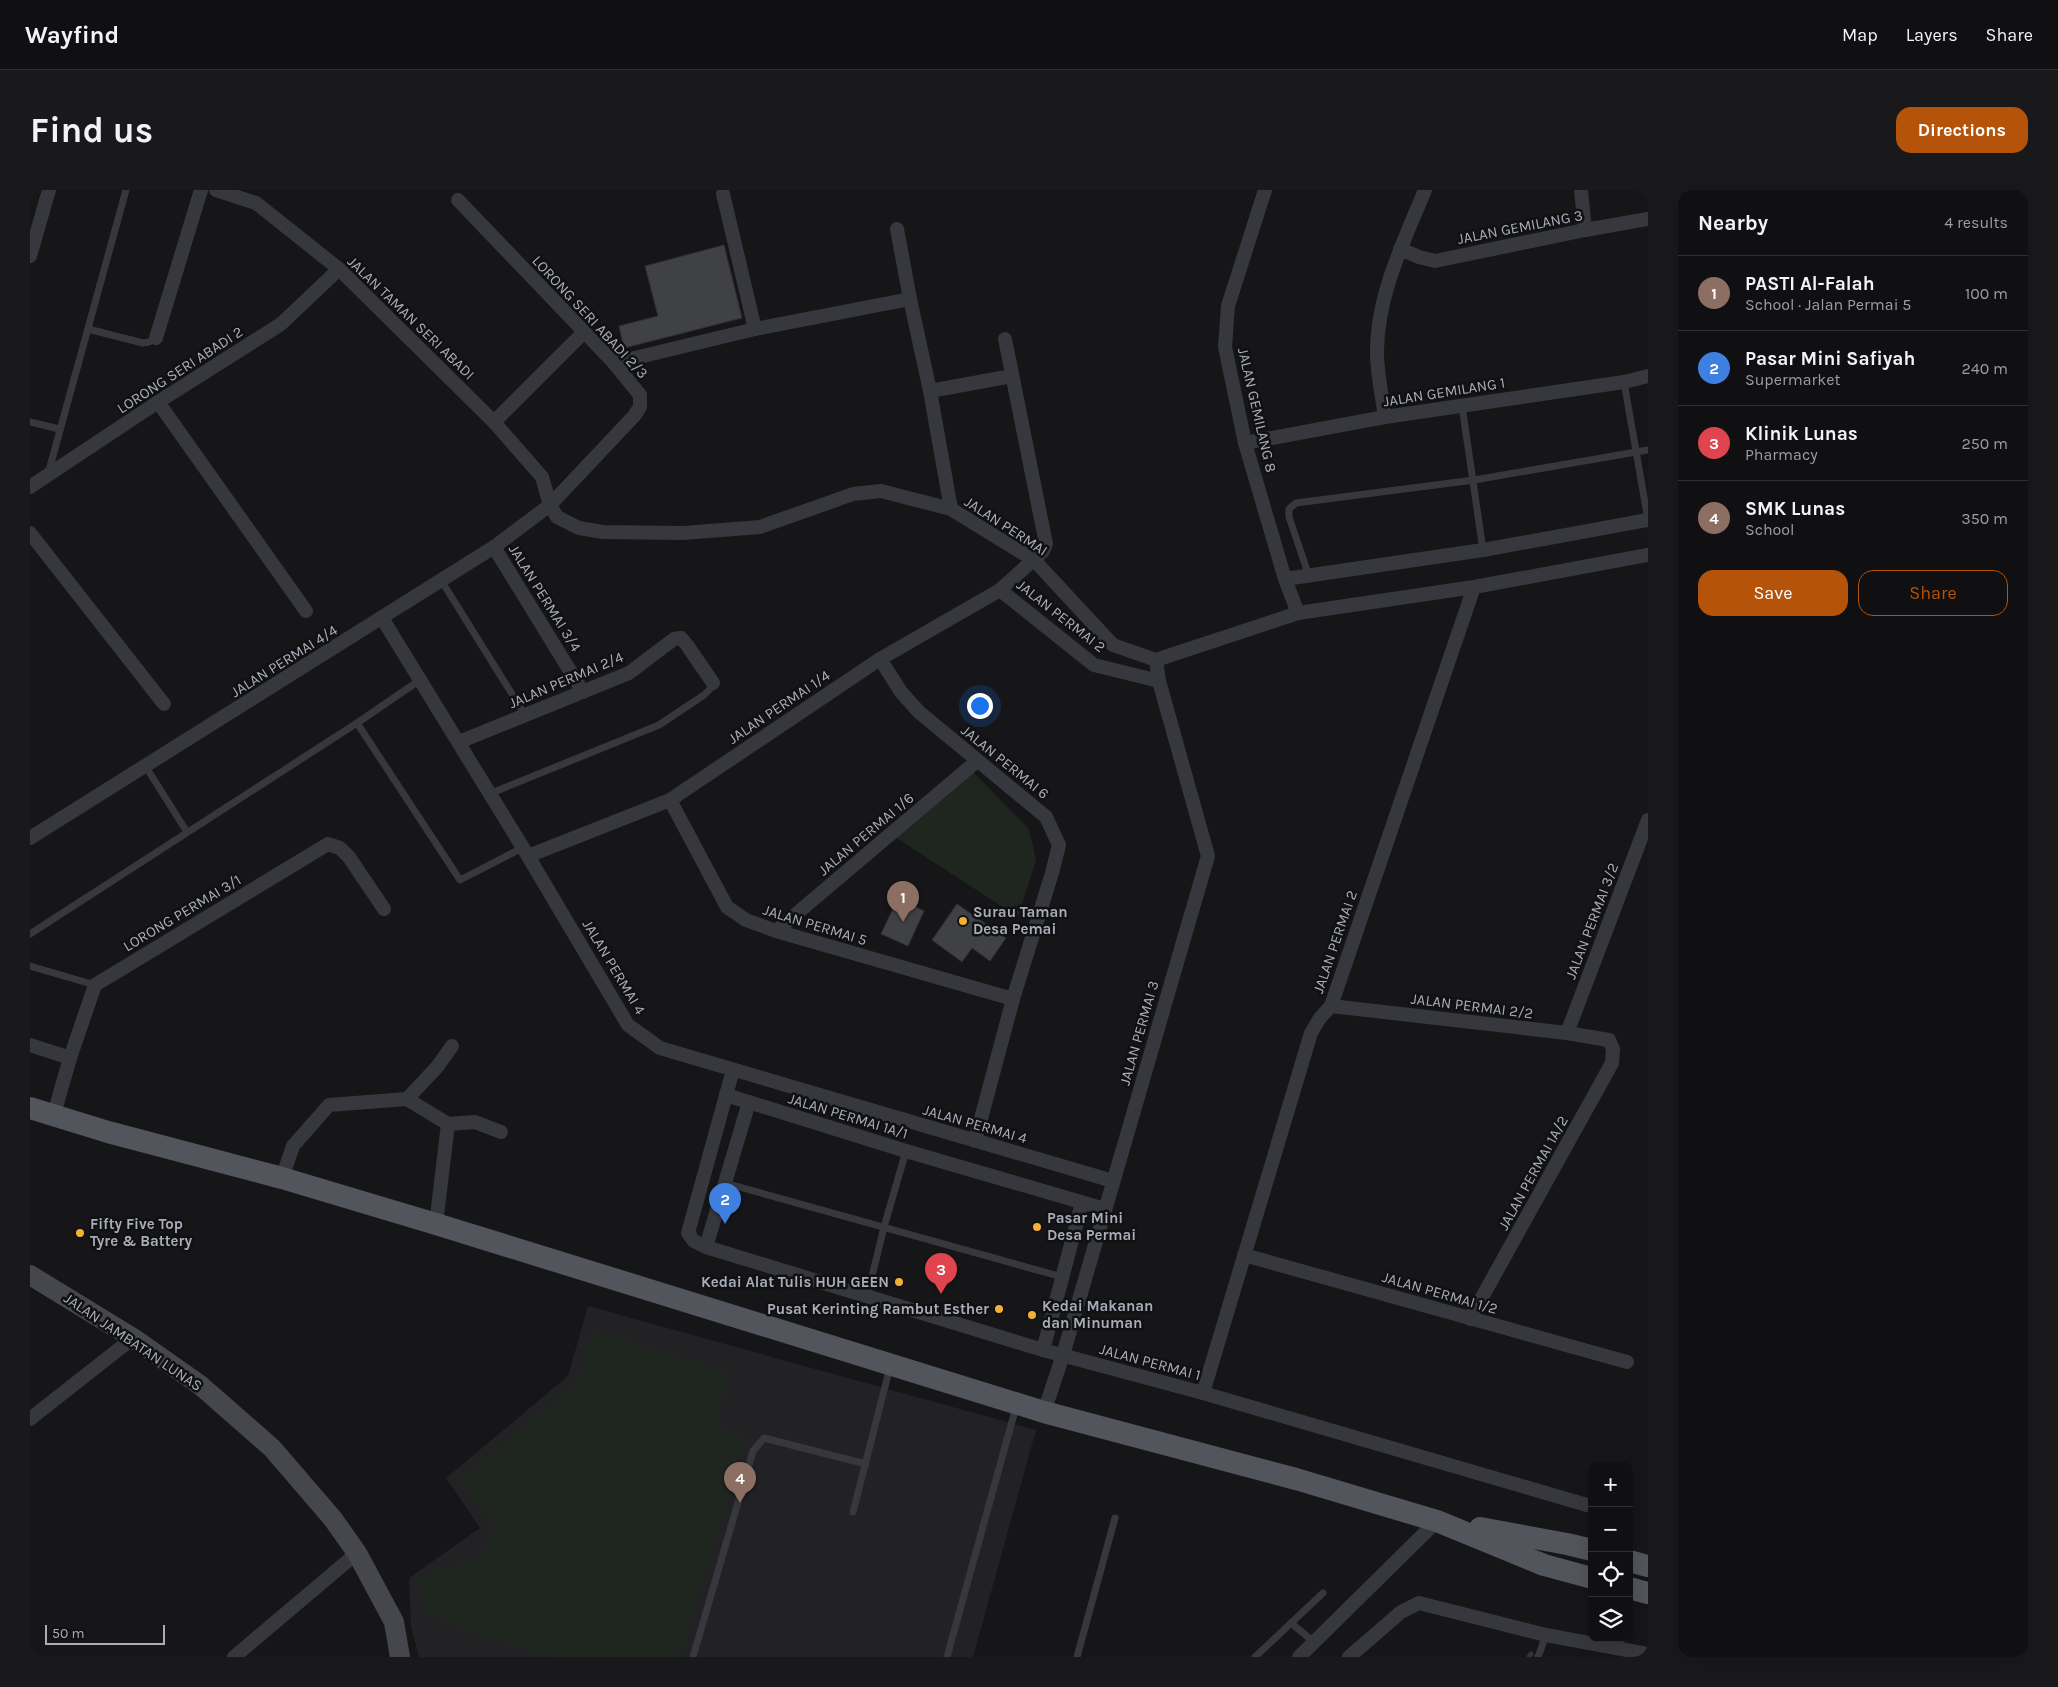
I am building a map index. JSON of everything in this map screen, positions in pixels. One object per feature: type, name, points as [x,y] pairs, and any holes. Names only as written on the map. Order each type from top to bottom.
[{"type":"main road","points":[[30,1108],[108,1132],[282,1178],[436,1224],[1044,1412],[1296,1479],[1437,1521],[1544,1565],[1588,1577]]},
{"type":"main road","name":"JALAN JAMBATAN LUNAS","points":[[30,1275],[133,1338],[200,1385],[272,1448],[333,1519],[357,1553],[394,1622],[400,1657]]},
{"type":"main road","points":[[1437,1521],[1588,1549]]},
{"type":"main road","points":[[1633,1562],[1648,1566]]},
{"type":"main road","points":[[1633,1589],[1648,1593]]},
{"type":"street","points":[[30,256],[49,190]]},
{"type":"street","points":[[156,338],[201,190]]},
{"type":"street","name":"JALAN TAMAN SERI ABADI","points":[[216,190],[256,203],[339,269],[494,422],[542,477],[550,505]]},
{"type":"street","name":"JALAN GEMILANG 8","points":[[1265,190],[1228,306],[1225,347],[1245,443],[1285,579],[1298,613]]},
{"type":"street","points":[[1385,417],[1377,352],[1382,305],[1400,249],[1425,190]]},
{"type":"street","points":[[1581,190],[1585,230]]},
{"type":"street","points":[[724,194],[755,328]]},
{"type":"street","name":"LORONG SERI ABADI 2/3","points":[[458,200],[614,363],[640,396],[640,407],[634,416],[550,505]]},
{"type":"street","name":"JALAN GEMILANG 3","points":[[1400,249],[1435,261],[1648,219]]},
{"type":"street","points":[[896,228],[930,391],[951,509]]},
{"type":"street","name":"LORONG SERI ABADI 2","points":[[30,488],[158,402],[281,324],[339,269]]},
{"type":"street","points":[[614,363],[755,328],[910,299]]},
{"type":"street","points":[[494,422],[584,332]]},
{"type":"street","points":[[1005,339],[1046,544],[1043,551],[1034,560]]},
{"type":"street","points":[[930,391],[1012,376]]},
{"type":"street","name":"JALAN GEMILANG 1","points":[[1245,443],[1385,417],[1624,382],[1648,376]]},
{"type":"street","points":[[158,402],[306,610]]},
{"type":"street","name":"JALAN PERMAI","points":[[550,505],[557,517],[579,528],[603,532],[682,532],[760,527],[853,494],[880,490],[951,509],[1034,560],[1113,645],[1156,660]]},
{"type":"street","name":"JALAN PERMAI 4/4","points":[[30,838],[494,547],[550,505]]},
{"type":"street","points":[[1285,579],[1483,550],[1648,520]]},
{"type":"street","points":[[30,533],[164,704]]},
{"type":"street","name":"JALAN PERMAI 3/4","points":[[494,547],[583,692]]},
{"type":"street","points":[[1156,660],[1298,613],[1474,587],[1648,555]]},
{"type":"street","name":"JALAN PERMAI 1/4","points":[[525,852],[670,800],[880,659],[1000,590],[1034,560]]},
{"type":"street","name":"JALAN PERMAI 2","points":[[1203,1393],[1311,1033],[1331,1006],[1474,587]]},
{"type":"street","name":"JALAN PERMAI 2","points":[[1000,590],[1094,665],[1160,681]]},
{"type":"street","name":"JALAN PERMAI 4","points":[[382,618],[421,679],[628,1025],[660,1048],[1113,1181]]},
{"type":"street","name":"JALAN PERMAI 2/4","points":[[459,742],[629,673],[674,639],[681,638],[713,683]]},
{"type":"street","name":"JALAN PERMAI 6","points":[[880,659],[901,692],[919,712],[1046,817],[1059,844],[1014,999],[976,1141]]},
{"type":"street","name":"JALAN PERMAI 3","points":[[1044,1412],[1063,1355],[1208,856],[1160,681],[1156,660]]},
{"type":"street","name":"JALAN PERMAI 1/6","points":[[776,932],[977,761]]},
{"type":"street","name":"JALAN PERMAI 5","points":[[670,800],[727,907],[746,920],[776,932],[1014,999]]},
{"type":"street","name":"JALAN PERMAI 3/2","points":[[1567,1033],[1648,820]]},
{"type":"street","name":"LORONG PERMAI 3/1","points":[[95,985],[328,844],[340,848],[350,857],[384,908]]},
{"type":"street","points":[[54,1114],[70,1058],[95,985]]},
{"type":"street","name":"JALAN PERMAI 2/2","points":[[1331,1006],[1567,1033],[1609,1040]]},
{"type":"street","name":"JALAN PERMAI 1A/2","points":[[1470,1319],[1612,1063],[1614,1049],[1609,1040]]},
{"type":"street","points":[[30,1045],[70,1058]]},
{"type":"street","points":[[408,1099],[437,1067],[452,1046]]},
{"type":"street","points":[[733,1070],[688,1233],[694,1241],[706,1247],[749,1102]]},
{"type":"street","name":"JALAN PERMAI 1A/1","points":[[726,1095],[906,1151],[1106,1209]]},
{"type":"street","points":[[282,1178],[293,1146],[329,1105],[408,1099],[448,1124],[475,1122],[501,1132]]},
{"type":"street","points":[[436,1224],[448,1124]]},
{"type":"street","points":[[1043,1350],[1082,1203]]},
{"type":"street","name":"JALAN PERMAI 1","points":[[706,1247],[1043,1350],[1203,1393],[1587,1505]]},
{"type":"street","name":"JALAN PERMAI 1/2","points":[[1244,1255],[1627,1362]]},
{"type":"street","points":[[30,1419],[133,1338]]},
{"type":"street","points":[[1299,1657],[1437,1521]]},
{"type":"street","points":[[234,1657],[357,1553]]},
{"type":"street","points":[[1349,1657],[1401,1612],[1419,1603],[1546,1635],[1648,1654]]},
{"type":"lane","points":[[48,475],[126,190]]},
{"type":"lane","points":[[88,329],[143,342],[149,342],[156,338]]},
{"type":"lane","points":[[1624,382],[1648,520]]},
{"type":"lane","points":[[1462,406],[1483,550]]},
{"type":"lane","points":[[30,422],[60,429]]},
{"type":"lane","points":[[1309,576],[1289,517],[1290,509],[1296,503],[1474,480],[1648,450]]},
{"type":"lane","points":[[441,580],[525,715]]},
{"type":"lane","points":[[30,934],[358,723],[421,679]]},
{"type":"lane","points":[[489,794],[659,725],[704,695],[712,688],[713,683]]},
{"type":"lane","points":[[358,723],[460,880],[525,852]]},
{"type":"lane","points":[[146,767],[188,832]]},
{"type":"lane","points":[[30,966],[95,985]]},
{"type":"lane","points":[[867,1297],[884,1227],[906,1151]]},
{"type":"lane","points":[[725,1183],[1062,1277]]},
{"type":"lane","points":[[853,1512],[891,1365]]},
{"type":"lane","points":[[947,1657],[1017,1404]]},
{"type":"lane","points":[[693,1657],[753,1451],[758,1443],[764,1438],[866,1464]]},
{"type":"lane","points":[[1077,1657],[1115,1518]]},
{"type":"lane","points":[[1255,1657],[1323,1593]]},
{"type":"lane","points":[[1291,1623],[1314,1642]]},
{"type":"lane","points":[[1538,1657],[1546,1635]]},
{"type":"shaded area","points":[[973,772],[1029,829],[1036,860],[1018,917],[895,837]]},
{"type":"shaded area","points":[[588,1306],[1036,1430],[973,1657],[419,1657],[411,1626],[409,1578],[480,1528],[446,1478],[568,1376]]},
{"type":"shaded area","points":[[592,1330],[730,1373],[713,1426],[747,1436],[680,1657],[553,1657],[459,1629],[422,1607],[419,1577],[480,1558],[495,1527],[457,1480],[578,1382]]},
{"type":"building","points":[[724,245],[742,318],[624,348],[619,326],[658,316],[645,266]]},
{"type":"building","points":[[898,898],[924,911],[908,946],[881,934]]},
{"type":"building","name":"Surau Taman Desa Pemai","points":[[957,904],[1006,938],[990,961],[972,948],[962,962],[932,940]]},
{"type":"place","name":"Surau Taman Desa Pemai","points":[[963,921]]},
{"type":"place","name":"PASTI Al-Falah","points":[[903,922]]},
{"type":"place","name":"Pasar Mini Safiyah","points":[[725,1224]]},
{"type":"place","name":"Pasar Mini Desa Permai","points":[[1037,1227]]},
{"type":"place","name":"Fifty Five Top Tyre & Battery","points":[[80,1233]]},
{"type":"place","name":"Kedai Alat Tulis HUH GEEN","points":[[899,1282]]},
{"type":"place","name":"Klinik Lunas","points":[[941,1294]]},
{"type":"place","name":"Pusat Kerinting Rambut Esther","points":[[999,1309]]},
{"type":"place","name":"Kedai Makanan dan Minuman","points":[[1032,1315]]},
{"type":"place","name":"SMK Lunas","points":[[740,1503]]}]
